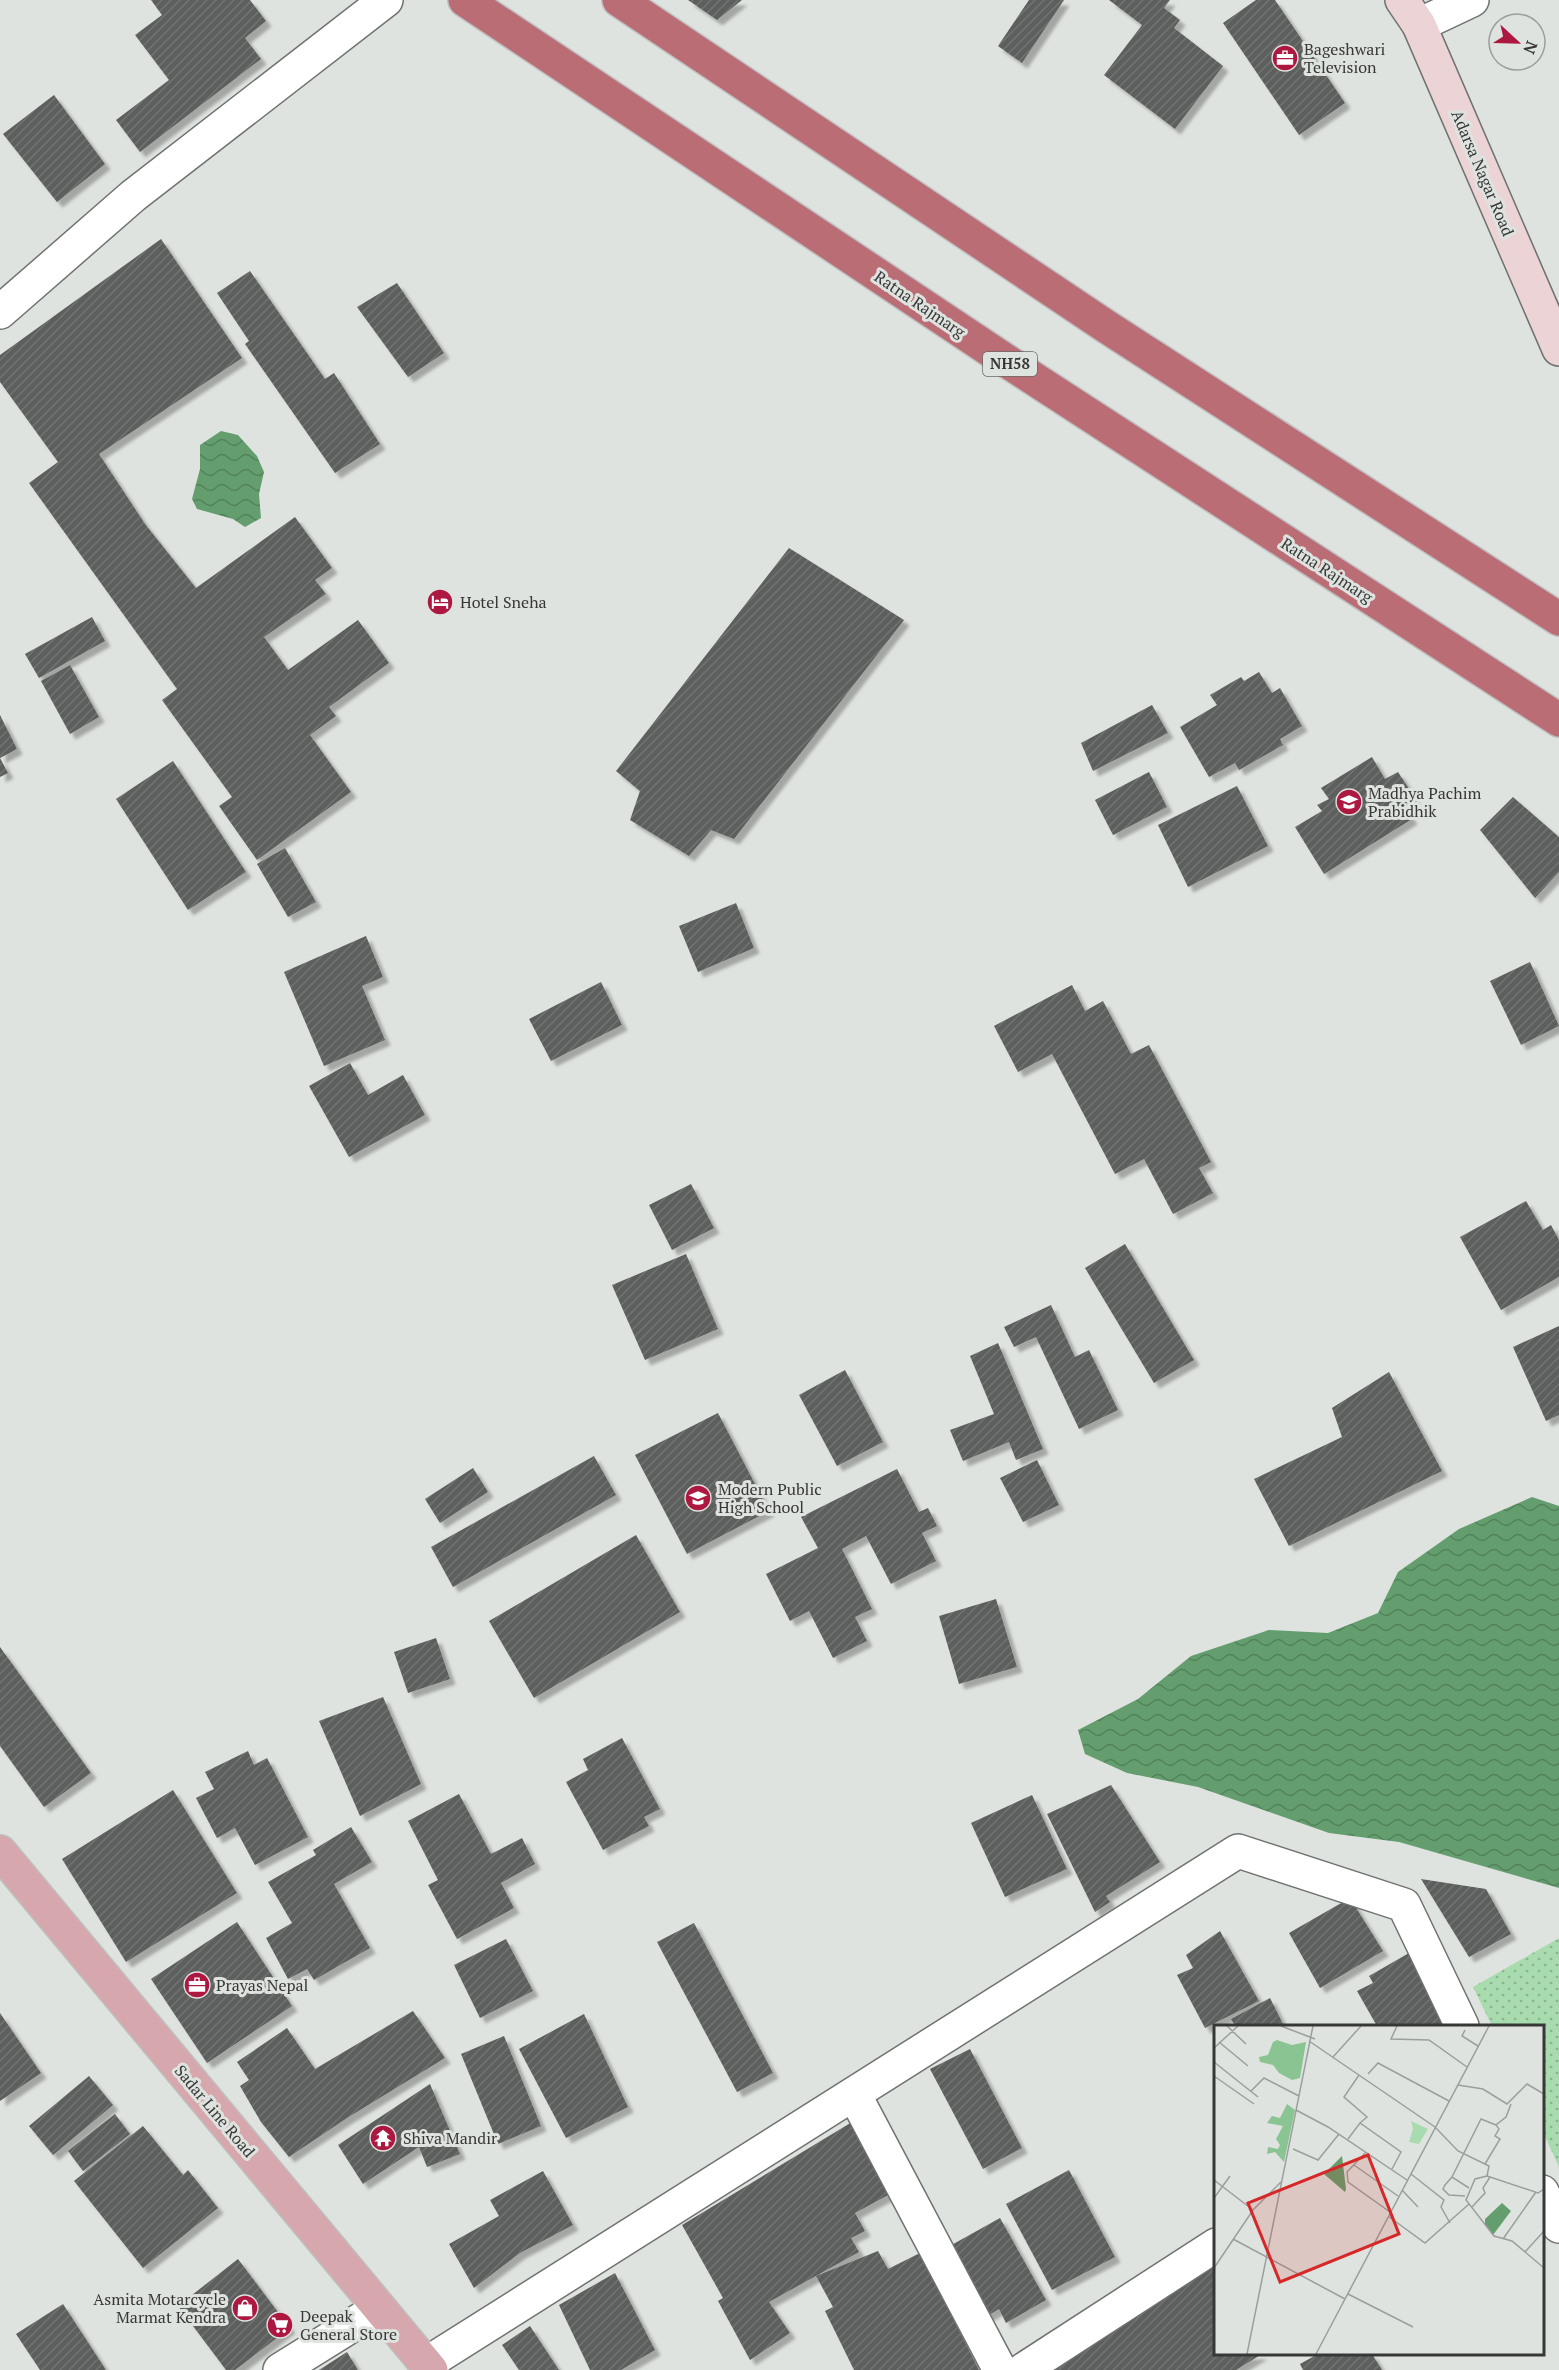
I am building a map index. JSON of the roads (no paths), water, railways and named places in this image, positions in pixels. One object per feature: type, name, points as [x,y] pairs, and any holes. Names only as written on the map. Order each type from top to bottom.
[{"type":"highway","name":"Ratna Rajmarg","points":[[465,0],[992,352],[1559,720]]},
{"type":"highway","points":[[619,0],[1107,327],[1559,619]]},
{"type":"main road","name":"Sadar Line Road","points":[[0,1852],[428,2367]]},
{"type":"street","points":[[0,312],[133,196],[386,0]]},
{"type":"street","points":[[1411,13],[1472,0]]},
{"type":"street","name":"Adarsa Nagar Road","points":[[1411,13],[1559,349]]},
{"type":"street","points":[[428,2367],[1238,1851],[1404,1905],[1462,2025]]},
{"type":"street","points":[[854,2094],[1000,2370]]},
{"type":"street","points":[[1544,2196],[1559,2226]]},
{"type":"street","points":[[1023,2370],[1214,2246]]},
{"type":"street","points":[[280,2370],[378,2308]]},
{"type":"water","points":[[221,431],[238,435],[257,456],[264,472],[259,494],[261,518],[245,527],[233,519],[197,509],[192,499],[200,469],[200,445]]},
{"type":"water","points":[[1532,1497],[1559,1506],[1559,1888],[1399,1842],[1329,1833],[1198,1787],[1127,1773],[1085,1754],[1078,1730],[1138,1699],[1191,1656],[1269,1630],[1328,1633],[1378,1613],[1398,1572],[1459,1529]]},
{"type":"place","name":"Bageshwari Television","points":[[1285,58]]},
{"type":"place","name":"Hotel Sneha","points":[[440,602]]},
{"type":"place","name":"Madhya Pachim Prabidhik","points":[[1349,802]]},
{"type":"place","name":"Modern Public High School","points":[[698,1498]]},
{"type":"place","name":"Prayas Nepal","points":[[197,1985]]},
{"type":"place","name":"Shiva Mandir","points":[[383,2138]]},
{"type":"place","name":"Asmita Motarcycle Marmat Kendra","points":[[245,2308]]},
{"type":"place","name":"Deepak General Store","points":[[280,2325]]}]
